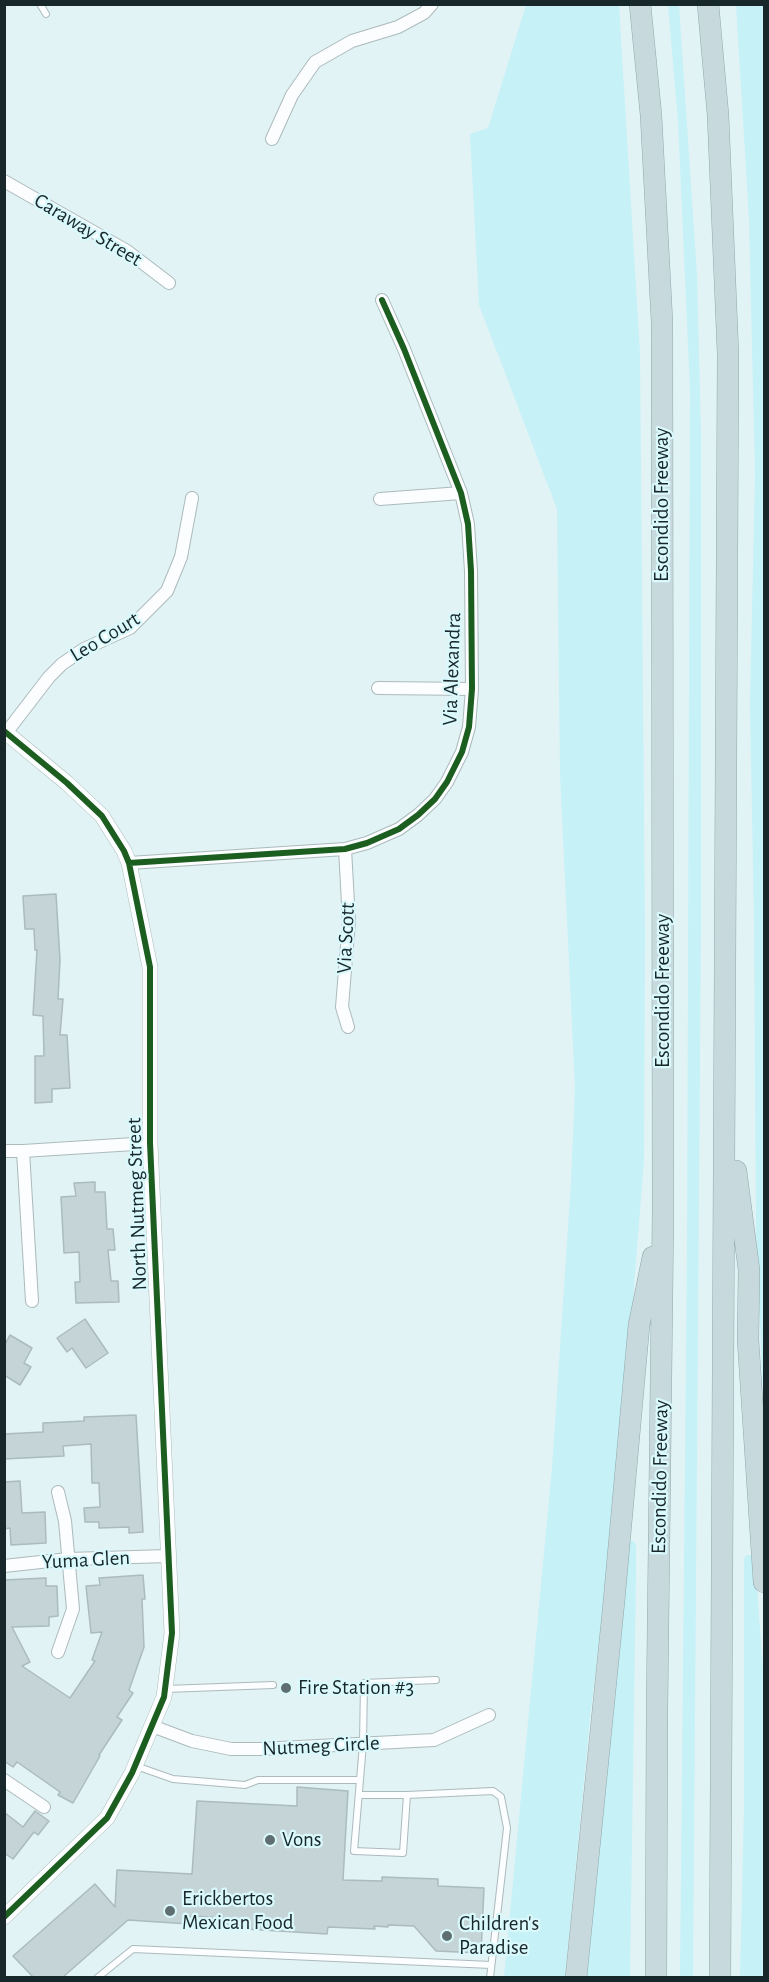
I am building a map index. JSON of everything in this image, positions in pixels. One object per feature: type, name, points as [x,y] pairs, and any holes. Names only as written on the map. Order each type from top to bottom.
[{"type":"highway","name":"Escondido Freeway","points":[[640,4],[651,115],[662,322],[663,1212],[656,1977]]},
{"type":"highway","points":[[708,4],[718,115],[728,354],[720,1977]]},
{"type":"highway","points":[[725,1099],[749,1270],[748,1340],[765,1582]]},
{"type":"highway","points":[[576,1977],[613,1613],[639,1325],[663,1212]]},
{"type":"street","points":[[272,139],[292,95],[315,62],[352,41],[398,27],[424,13],[432,4]]},
{"type":"street","name":"Caraway Street","points":[[4,181],[127,251],[169,283]]},
{"type":"street","name":"Via Alexandra","points":[[129,863],[345,849],[368,843],[399,829],[435,799],[447,782],[462,752],[470,727],[472,689],[471,571],[468,524],[461,493],[382,300]]},
{"type":"street","points":[[380,499],[461,493]]},
{"type":"street","name":"Leo Court","points":[[5,732],[62,664],[84,649],[130,627],[167,591],[181,557],[192,498]]},
{"type":"street","points":[[378,688],[472,689]]},
{"type":"street","name":"North Nutmeg Street","points":[[4,1917],[107,1818],[135,1766],[165,1689],[172,1633],[150,1143],[150,967],[129,863],[124,851],[102,816],[79,800],[5,732]]},
{"type":"street","name":"Via Scott","points":[[345,849],[349,921],[342,1007],[348,1028]]},
{"type":"street","points":[[4,1151],[150,1143]]},
{"type":"street","points":[[23,1151],[32,1301]]},
{"type":"street","points":[[58,1492],[65,1521],[73,1609],[58,1652]]},
{"type":"street","name":"Yuma Glen","points":[[4,1566],[68,1559],[168,1556]]},
{"type":"street","name":"Nutmeg Circle","points":[[152,1726],[192,1741],[231,1749],[434,1740],[489,1715]]},
{"type":"street","points":[[4,1780],[44,1807]]},
{"type":"lane","points":[[40,4],[46,14]]},
{"type":"lane","points":[[407,1795],[403,1853],[354,1851],[363,1744],[364,1683],[436,1680]]},
{"type":"lane","points":[[165,1689],[273,1685]]},
{"type":"lane","points":[[135,1766],[173,1779],[245,1785],[258,1780],[360,1779]]},
{"type":"lane","points":[[359,1795],[493,1791],[501,1797],[507,1828],[490,1977]]},
{"type":"lane","points":[[97,1977],[133,1949],[491,1965]]},
{"type":"shaded area","points":[[526,5],[619,5],[640,353],[645,934],[644,1160],[621,1451],[590,1718],[565,1977],[504,1977],[552,1468],[575,1087],[560,775],[557,509],[479,305],[470,134],[488,128]]},
{"type":"shaded area","points":[[668,5],[679,5],[697,275],[701,435],[701,926],[693,1978],[680,1977],[687,1253],[690,390],[678,121]]},
{"type":"shaded area","points":[[736,5],[764,5],[764,1420],[756,1231],[750,704],[755,474],[749,219]]},
{"type":"shaded area","points":[[629,1541],[633,1541],[636,1545],[630,1977],[586,1978]]},
{"type":"shaded area","points":[[746,1555],[753,1555],[755,1560],[764,1684],[764,1977],[740,1978],[744,1807],[744,1559]]},
{"type":"building","points":[[56,894],[60,960],[58,999],[63,999],[60,1035],[67,1035],[70,1088],[52,1089],[52,1102],[35,1103],[35,1056],[44,1056],[43,1016],[33,1015],[37,950],[35,950],[34,929],[25,929],[23,896]]},
{"type":"building","points":[[95,1182],[95,1192],[105,1192],[107,1229],[113,1229],[115,1250],[108,1250],[111,1281],[118,1281],[119,1302],[76,1303],[75,1282],[80,1282],[79,1252],[64,1253],[61,1197],[76,1196],[74,1183]]},
{"type":"building","points":[[85,1319],[108,1353],[86,1368],[72,1348],[67,1352],[57,1338]]},
{"type":"building","points":[[10,1335],[32,1348],[24,1363],[31,1367],[20,1385],[4,1375],[4,1346]]},
{"type":"building","points":[[136,1415],[143,1532],[129,1533],[129,1527],[99,1528],[99,1522],[85,1522],[84,1508],[100,1507],[99,1483],[92,1483],[91,1444],[63,1446],[64,1456],[4,1459],[4,1434],[43,1432],[43,1423],[84,1421],[84,1417]]},
{"type":"building","points":[[20,1481],[22,1513],[45,1512],[46,1543],[11,1545],[10,1528],[4,1529],[4,1482]]},
{"type":"building","points":[[143,1575],[144,1647],[129,1690],[133,1693],[117,1717],[122,1720],[99,1755],[73,1803],[58,1795],[60,1792],[17,1762],[13,1767],[4,1761],[4,1580],[46,1578],[46,1586],[57,1586],[58,1616],[49,1617],[49,1626],[12,1627],[30,1662],[22,1666],[70,1698],[95,1661],[92,1660],[102,1632],[91,1633],[86,1586],[100,1585],[99,1578]]},
{"type":"building","points":[[297,1787],[348,1791],[343,1880],[382,1881],[382,1877],[438,1879],[438,1886],[484,1888],[481,1953],[436,1951],[414,1926],[374,1926],[375,1929],[328,1927],[327,1934],[213,1927],[212,1917],[190,1916],[189,1924],[128,1920],[63,1977],[33,1977],[13,1956],[95,1884],[115,1907],[117,1870],[192,1874],[197,1801],[297,1806]]},
{"type":"building","points":[[35,1811],[49,1821],[38,1835],[34,1832],[13,1859],[4,1853],[4,1812],[23,1827]]},
{"type":"cycle path","points":[[129,863],[345,849],[367,843],[399,829],[435,799],[447,782],[462,752],[469,727],[472,689],[471,571],[468,524],[461,493],[382,300]]},
{"type":"cycle path","points":[[4,731],[67,783],[102,816],[124,851],[129,863],[150,967],[150,1143],[172,1633],[164,1697],[132,1773],[107,1818],[4,1917]]},
{"type":"place","name":"Fire Station #3","points":[[286,1688]]},
{"type":"place","name":"Vons","points":[[270,1840]]},
{"type":"place","name":"Erickbertos Mexican Food","points":[[170,1911]]},
{"type":"place","name":"Children's Paradise","points":[[447,1936]]}]
